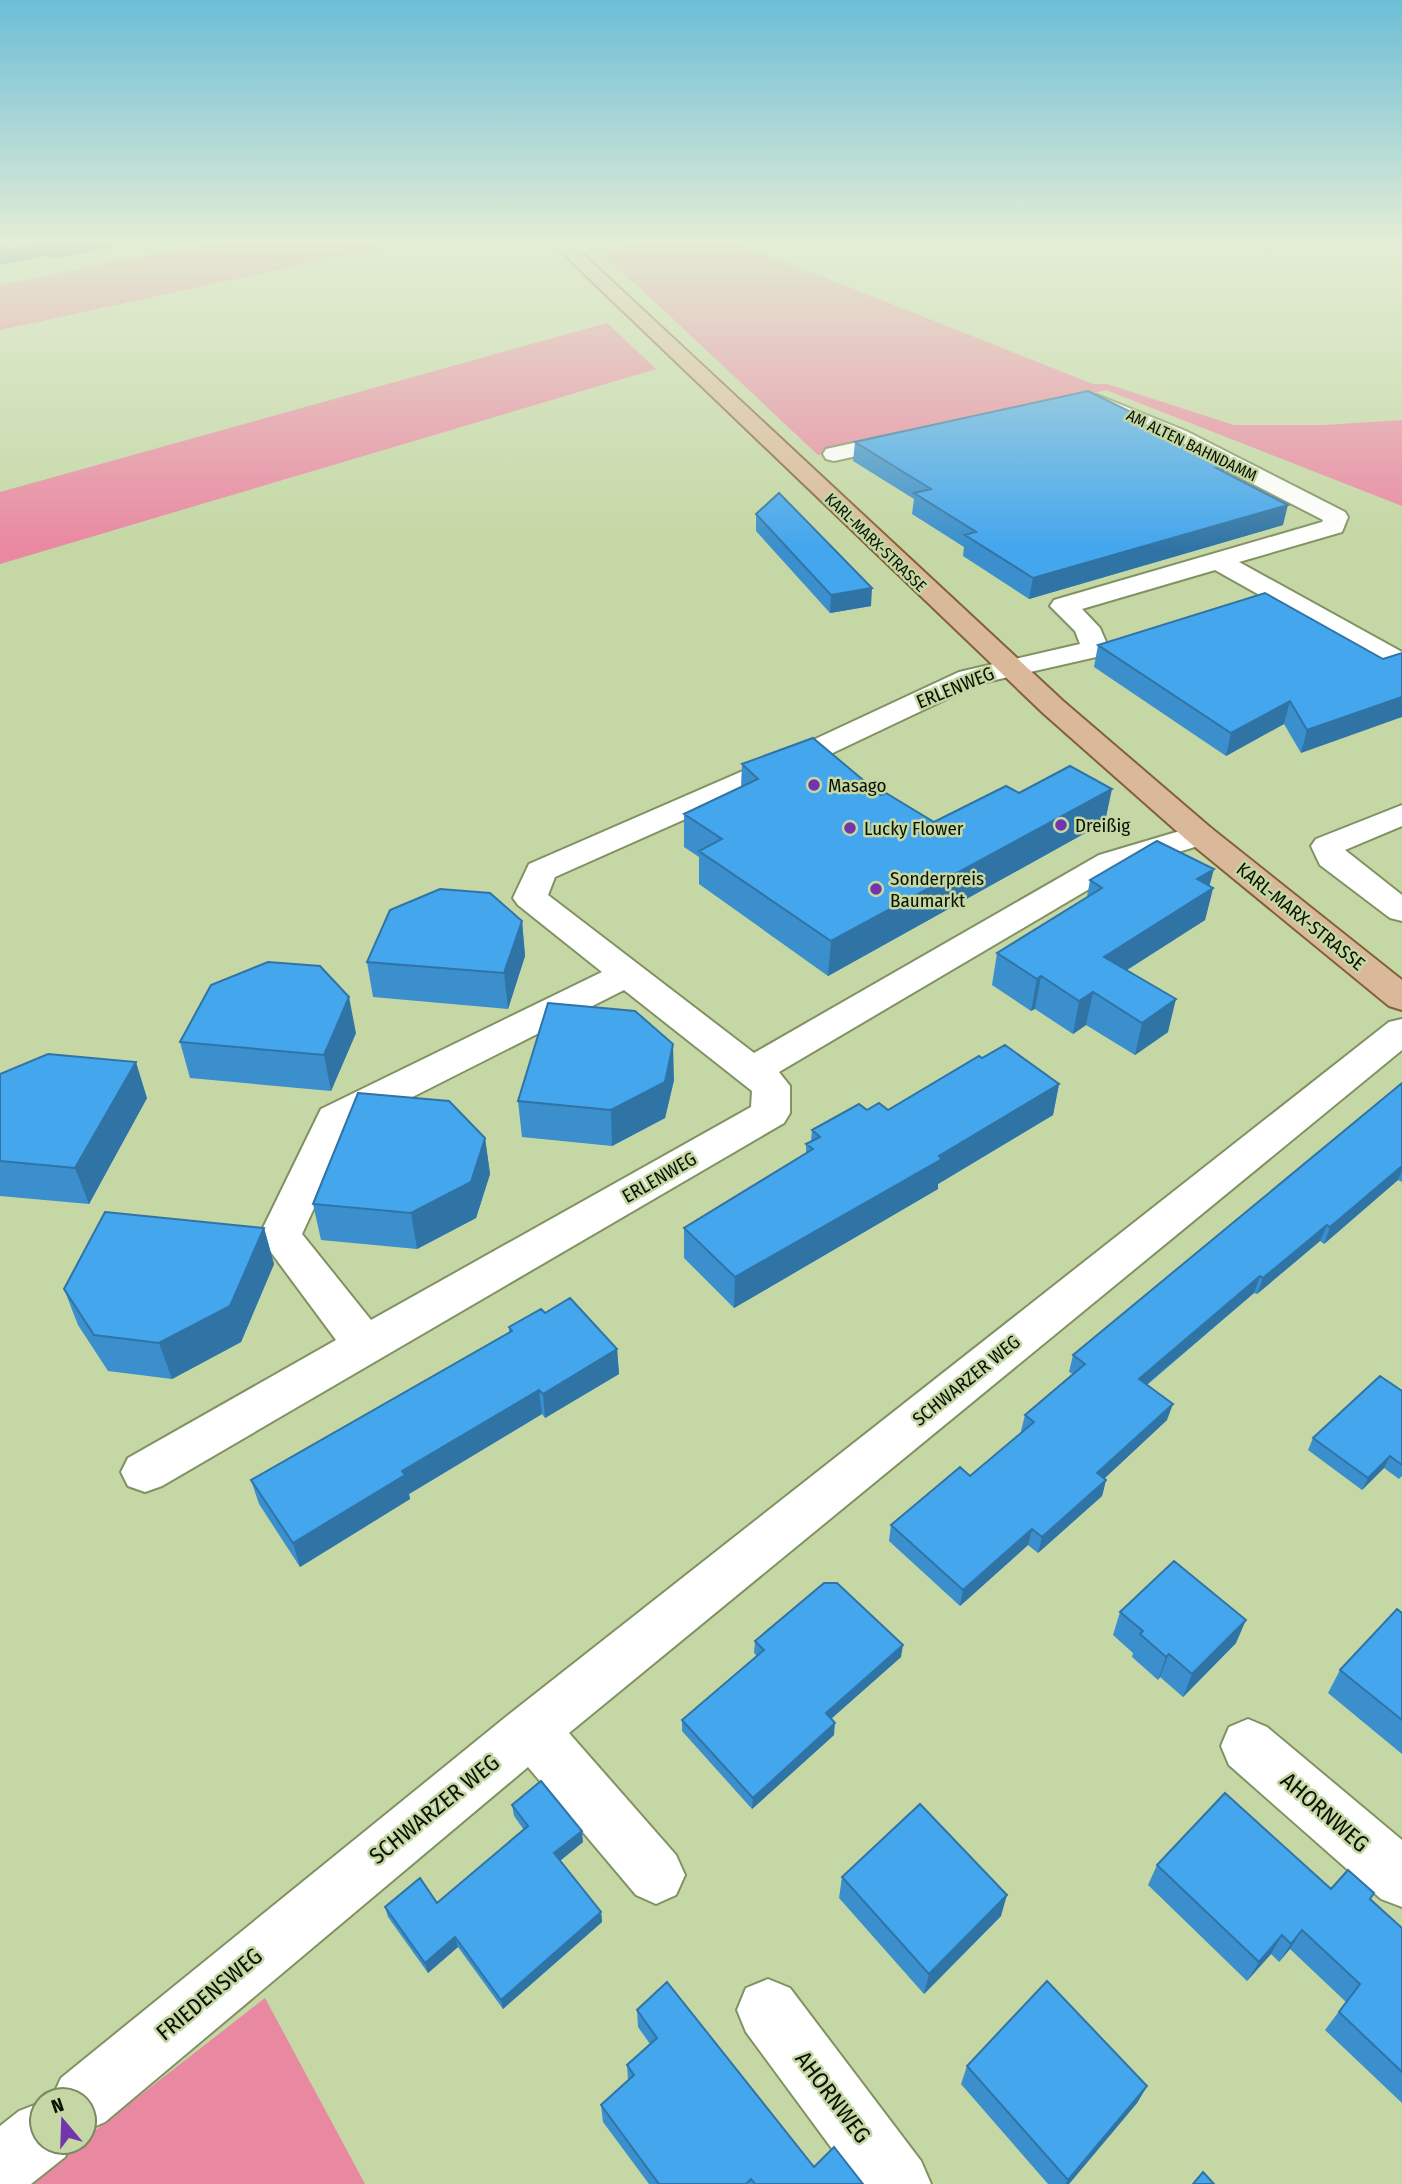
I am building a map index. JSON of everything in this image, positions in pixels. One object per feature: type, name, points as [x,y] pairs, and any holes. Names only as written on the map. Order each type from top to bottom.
[{"type":"main road","name":"KARL-MARX-STRASSE","points":[[667,344],[1060,714],[1200,835],[1402,998]]},
{"type":"street","name":"AM ALTEN BAHNDAMM","points":[[1011,667],[1095,649],[1087,628],[1063,606],[1333,527],[1336,517],[1178,436],[1102,402],[1079,400]]},
{"type":"street","points":[[834,454],[925,434]]},
{"type":"street","points":[[1220,562],[1402,663]]},
{"type":"street","name":"ERLENWEG","points":[[145,1472],[770,1113],[771,1086],[530,898],[541,871],[808,753],[969,678],[1011,667]]},
{"type":"street","points":[[1402,814],[1327,846],[1332,858],[1402,911]]},
{"type":"street","points":[[752,1071],[1111,862],[1200,835]]},
{"type":"street","points":[[366,1345],[280,1236],[335,1119],[627,974]]},
{"type":"street","name":"SCHWARZER WEG","points":[[336,1888],[1402,1031]]},
{"type":"street","points":[[531,1730],[656,1875]]},
{"type":"street","name":"AHORNWEG","points":[[1248,1746],[1402,1878]]},
{"type":"street","name":"FRIEDENSWEG","points":[[98,2087],[336,1888]]},
{"type":"street","name":"AHORNWEG","points":[[768,2010],[898,2184]]},
{"type":"street","points":[[0,2168],[28,2145]]},
{"type":"shaded area","points":[[532,344],[629,344],[656,369],[0,564],[0,492]]},
{"type":"shaded area","points":[[700,344],[992,344],[1093,384],[1107,384],[1234,425],[1324,425],[1402,420],[1402,506],[1106,390],[818,455]]},
{"type":"shaded area","points":[[265,1998],[365,2184],[26,2184],[62,2156],[98,2156],[98,2128]]},
{"type":"building","points":[[1088,391],[1145,419],[1137,421],[1225,466],[1216,468],[1288,505],[1033,578],[965,535],[976,532],[914,493],[931,489],[855,442]]},
{"type":"building","points":[[779,493],[872,588],[831,595],[756,514]]},
{"type":"building","points":[[1265,593],[1383,659],[1402,653],[1402,697],[1307,730],[1290,701],[1231,733],[1098,645]]},
{"type":"building","points":[[813,738],[881,795],[886,793],[934,822],[1006,786],[1019,793],[1070,766],[1112,789],[831,941],[699,851],[722,839],[684,814],[758,779],[742,764]]},
{"type":"building","points":[[1157,841],[1214,869],[1197,879],[1213,888],[1104,957],[1176,999],[1142,1023],[1093,992],[1079,1001],[1041,976],[1037,979],[997,953],[1102,888],[1090,880]]},
{"type":"building","points":[[440,889],[490,893],[522,921],[504,973],[367,962],[390,910]]},
{"type":"building","points":[[268,962],[320,966],[349,997],[324,1055],[180,1042],[211,985]]},
{"type":"building","points":[[548,1003],[635,1011],[673,1044],[665,1082],[611,1110],[518,1101]]},
{"type":"building","points":[[1005,1045],[1059,1084],[939,1156],[942,1159],[735,1277],[684,1228],[813,1149],[806,1144],[820,1137],[812,1130],[859,1104],[867,1110],[879,1103],[888,1110],[979,1056],[982,1058]]},
{"type":"building","points":[[48,1054],[136,1062],[75,1168],[0,1161],[0,1074]]},
{"type":"building","points":[[1402,1083],[1402,1166],[1330,1227],[1327,1225],[1263,1278],[1260,1276],[1139,1379],[1173,1404],[1097,1473],[1106,1480],[1042,1537],[1032,1529],[963,1590],[891,1525],[960,1467],[970,1476],[1034,1422],[1025,1415],[1085,1364],[1073,1355]]},
{"type":"building","points":[[358,1093],[449,1101],[485,1138],[471,1182],[411,1213],[313,1204]]},
{"type":"building","points":[[105,1212],[264,1228],[230,1306],[159,1343],[94,1335],[64,1289]]},
{"type":"building","points":[[570,1298],[617,1349],[543,1394],[539,1390],[402,1471],[405,1475],[293,1543],[251,1480],[512,1331],[509,1327],[541,1309],[545,1313]]},
{"type":"building","points":[[1380,1376],[1402,1391],[1402,1465],[1390,1456],[1368,1478],[1313,1438]]},
{"type":"building","points":[[1174,1561],[1246,1620],[1192,1674],[1169,1654],[1166,1657],[1140,1634],[1143,1631],[1120,1612]]},
{"type":"building","points":[[824,1583],[837,1583],[903,1645],[826,1713],[835,1723],[753,1798],[682,1720],[764,1650],[755,1641]]},
{"type":"building","points":[[1397,1609],[1402,1613],[1402,1720],[1340,1670]]},
{"type":"building","points":[[541,1781],[582,1831],[554,1853],[601,1912],[501,2000],[455,1937],[425,1963],[385,1907],[420,1878],[437,1903],[528,1826],[512,1805]]},
{"type":"building","points":[[1225,1793],[1331,1889],[1348,1870],[1374,1893],[1370,1899],[1402,1928],[1402,2072],[1339,2012],[1360,1984],[1302,1930],[1291,1944],[1282,1935],[1259,1962],[1157,1865]]},
{"type":"building","points":[[920,1804],[1007,1895],[929,1974],[842,1877]]},
{"type":"building","points":[[1047,1981],[1147,2086],[1068,2180],[967,2066]]},
{"type":"building","points":[[667,1982],[814,2167],[834,2147],[863,2184],[755,2184],[751,2179],[746,2184],[659,2184],[601,2105],[634,2075],[627,2065],[657,2038],[637,2010]]},
{"type":"building","points":[[1203,2172],[1214,2184],[1193,2184]]},
{"type":"place","name":"Masago","points":[[814,785]]},
{"type":"place","name":"Dreißig","points":[[1061,825]]},
{"type":"place","name":"Lucky Flower","points":[[850,828]]},
{"type":"place","name":"Sonderpreis Baumarkt","points":[[876,889]]}]
